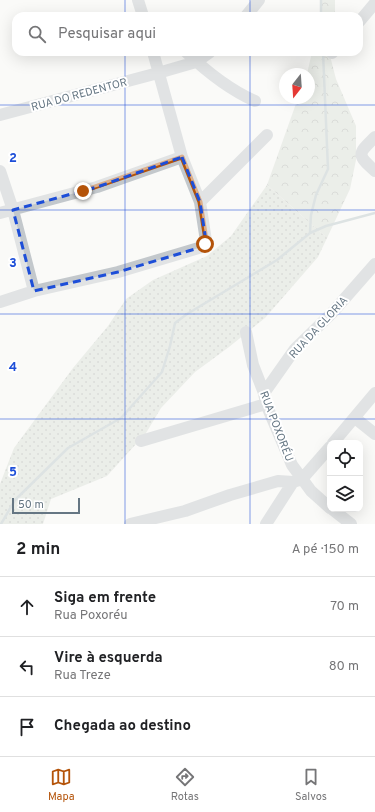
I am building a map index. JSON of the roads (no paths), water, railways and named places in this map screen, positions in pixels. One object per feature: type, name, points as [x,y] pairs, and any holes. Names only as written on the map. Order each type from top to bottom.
[{"type":"street","points":[[250,12],[260,0]]},
{"type":"street","points":[[363,17],[375,3]]},
{"type":"street","points":[[0,302],[34,291],[118,272],[202,247],[206,240],[200,202],[182,157],[154,56]]},
{"type":"street","points":[[190,56],[196,62],[242,95],[255,101]]},
{"type":"street","name":"RUA DO REDENTOR","points":[[0,115],[158,73],[196,62],[204,56]]},
{"type":"street","points":[[200,202],[267,135]]},
{"type":"street","points":[[375,137],[362,150],[361,155],[363,160],[375,171]]},
{"type":"street","points":[[0,213],[97,187],[182,157]]},
{"type":"street","points":[[0,171],[13,210],[34,291]]},
{"type":"street","name":"RUA DA GLORIA","points":[[265,398],[296,349],[332,313],[375,264]]},
{"type":"street","name":"RUA POXORÉU","points":[[246,332],[253,365],[298,481],[327,505]]},
{"type":"street","points":[[336,440],[375,393]]},
{"type":"street","points":[[141,441],[265,398]]},
{"type":"street","points":[[355,418],[375,434]]},
{"type":"street","points":[[266,524],[298,481],[327,449]]},
{"type":"street","points":[[130,524],[185,512],[230,495],[278,482],[298,481]]},
{"type":"street","name":"RUA POXORÉU","points":[[336,512],[351,524]]},
{"type":"waterway","points":[[321,0],[321,12]]},
{"type":"waterway","points":[[310,232],[311,215],[316,195],[328,169],[323,56]]},
{"type":"waterway","points":[[1,524],[15,500],[68,448],[121,418],[162,372],[175,323],[187,314],[277,260],[310,233],[326,226],[375,213]]}]
